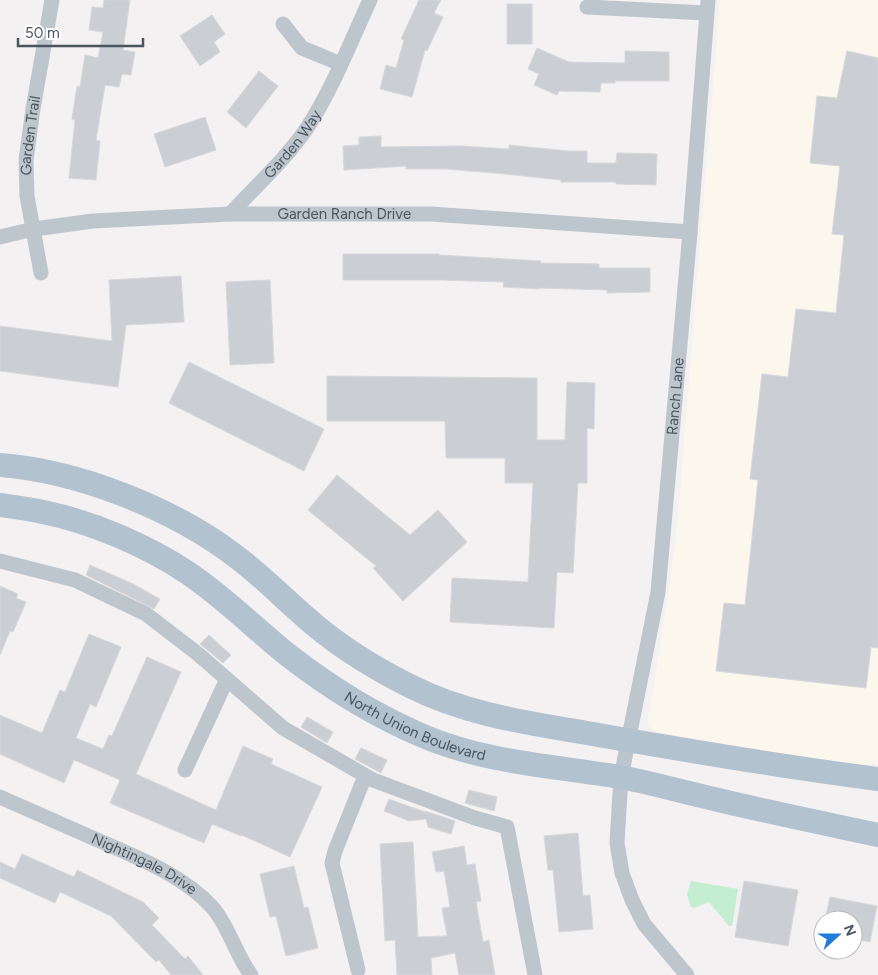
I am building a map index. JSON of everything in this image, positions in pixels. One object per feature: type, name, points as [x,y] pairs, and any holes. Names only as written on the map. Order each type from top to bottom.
[{"type":"main road","points":[[0,465],[59,476],[99,487],[146,504],[196,530],[234,555],[317,627],[343,646],[410,687],[450,703],[486,714],[628,740],[804,769],[878,779]]},
{"type":"main road","name":"North Union Boulevard","points":[[0,505],[44,512],[69,519],[141,546],[186,572],[220,596],[287,654],[333,687],[388,720],[425,737],[470,751],[516,762],[621,777],[878,835]]},
{"type":"street","name":"Garden Trail","points":[[40,273],[27,196],[26,160],[52,0]]},
{"type":"street","name":"Garden Way","points":[[230,214],[295,144],[307,128],[341,64],[370,0]]},
{"type":"street","name":"Ranch Lane","points":[[586,7],[707,7],[690,232],[658,592],[621,777],[617,843],[622,873],[632,900],[644,924],[688,975]]},
{"type":"street","points":[[283,24],[302,48],[341,64]]},
{"type":"street","name":"Garden Ranch Drive","points":[[0,237],[34,229],[93,221],[230,214],[431,214],[690,232]]},
{"type":"street","points":[[0,561],[75,580],[146,614],[198,654],[283,728],[373,780],[475,818],[507,827],[535,975]]},
{"type":"street","points":[[185,770],[227,679]]},
{"type":"street","points":[[358,970],[332,863],[365,776]]},
{"type":"street","name":"Nightingale Drive","points":[[0,797],[146,862],[198,893],[214,910],[241,961],[251,975]]},
{"type":"shaded area","points":[[720,0],[878,0],[878,764],[842,765],[657,732],[651,728],[648,722],[670,583],[678,516]]},
{"type":"green space","points":[[691,881],[738,889],[732,926],[729,926],[709,902],[694,908],[691,907],[687,894]]},
{"type":"building","points":[[104,0],[130,0],[123,50],[135,52],[131,75],[122,74],[119,87],[105,85],[96,140],[100,141],[96,180],[69,178],[75,120],[72,119],[77,86],[80,87],[85,55],[98,58],[103,32],[89,30],[92,7],[103,8]]},
{"type":"building","points":[[419,0],[441,0],[434,13],[443,17],[427,51],[425,50],[412,97],[380,89],[386,65],[396,68],[404,40],[401,39]]},
{"type":"building","points":[[507,4],[532,4],[532,44],[507,44]]},
{"type":"building","points":[[212,15],[225,34],[214,42],[220,52],[200,66],[180,36]]},
{"type":"building","points":[[537,48],[569,62],[625,63],[625,51],[669,52],[669,81],[615,81],[615,83],[601,83],[600,92],[559,91],[557,95],[534,85],[539,74],[528,69]]},
{"type":"building","points":[[847,51],[878,58],[878,648],[871,647],[866,688],[716,671],[724,603],[745,605],[758,480],[750,479],[762,374],[788,377],[796,309],[836,313],[844,235],[832,234],[840,166],[810,163],[817,96],[837,98]]},
{"type":"building","points":[[259,71],[278,86],[246,128],[227,112]]},
{"type":"building","points":[[205,117],[216,150],[165,167],[154,134]]},
{"type":"building","points":[[381,136],[381,147],[461,146],[509,149],[509,145],[587,151],[587,163],[616,163],[617,153],[657,154],[656,185],[616,184],[616,182],[561,182],[561,180],[446,169],[406,169],[406,166],[344,170],[343,146],[359,145],[359,137]]},
{"type":"building","points":[[343,254],[439,254],[541,261],[540,263],[599,264],[599,268],[650,268],[650,292],[607,293],[607,290],[503,287],[504,282],[343,280]]},
{"type":"building","points":[[181,276],[184,322],[126,325],[118,387],[0,371],[0,326],[112,341],[109,280]]},
{"type":"building","points":[[270,280],[274,363],[230,365],[226,282]]},
{"type":"building","points":[[189,362],[324,429],[304,471],[169,403]]},
{"type":"building","points":[[327,376],[537,378],[537,440],[565,440],[567,382],[595,383],[594,429],[587,428],[587,483],[578,483],[573,573],[557,572],[554,628],[450,622],[452,578],[528,582],[533,483],[505,483],[505,458],[446,458],[445,421],[327,421]]},
{"type":"building","points":[[337,475],[410,535],[438,510],[467,542],[403,601],[373,568],[376,566],[308,510]]},
{"type":"building","points":[[90,565],[131,583],[160,599],[154,609],[86,575]]},
{"type":"building","points":[[0,586],[18,594],[16,598],[26,602],[13,632],[10,631],[0,655]]},
{"type":"building","points":[[89,634],[121,647],[96,707],[90,704],[76,738],[103,749],[109,735],[112,736],[147,657],[181,672],[136,774],[216,810],[243,746],[273,759],[271,764],[322,787],[290,857],[242,835],[212,824],[204,843],[110,803],[120,780],[74,760],[64,783],[0,754],[0,715],[42,733],[60,690],[65,692]]},
{"type":"building","points":[[209,635],[231,655],[223,663],[200,644]]},
{"type":"building","points":[[307,717],[333,732],[327,743],[301,727]]},
{"type":"building","points":[[361,748],[387,760],[381,773],[355,759]]},
{"type":"building","points":[[469,790],[497,797],[494,811],[465,803]]},
{"type":"building","points":[[389,799],[455,821],[451,834],[428,827],[426,819],[409,821],[384,811]]},
{"type":"building","points":[[578,833],[583,896],[590,895],[593,929],[559,932],[553,870],[548,870],[544,836]]},
{"type":"building","points":[[413,842],[418,937],[447,936],[442,908],[450,907],[444,871],[436,872],[432,852],[464,846],[467,865],[475,864],[481,901],[476,902],[483,942],[489,940],[495,975],[459,975],[455,953],[431,958],[432,975],[397,975],[395,940],[385,941],[380,844]]},
{"type":"building","points":[[22,854],[74,877],[77,870],[143,902],[159,918],[152,925],[185,959],[188,956],[203,975],[171,975],[159,960],[156,962],[111,916],[60,892],[55,903],[0,878],[0,862],[15,869]]},
{"type":"building","points":[[294,866],[304,908],[308,907],[318,948],[286,956],[276,916],[270,917],[260,874]]},
{"type":"building","points":[[744,881],[798,890],[788,946],[735,937]]},
{"type":"building","points":[[830,897],[877,906],[870,942],[863,941],[863,910],[827,910]]}]
